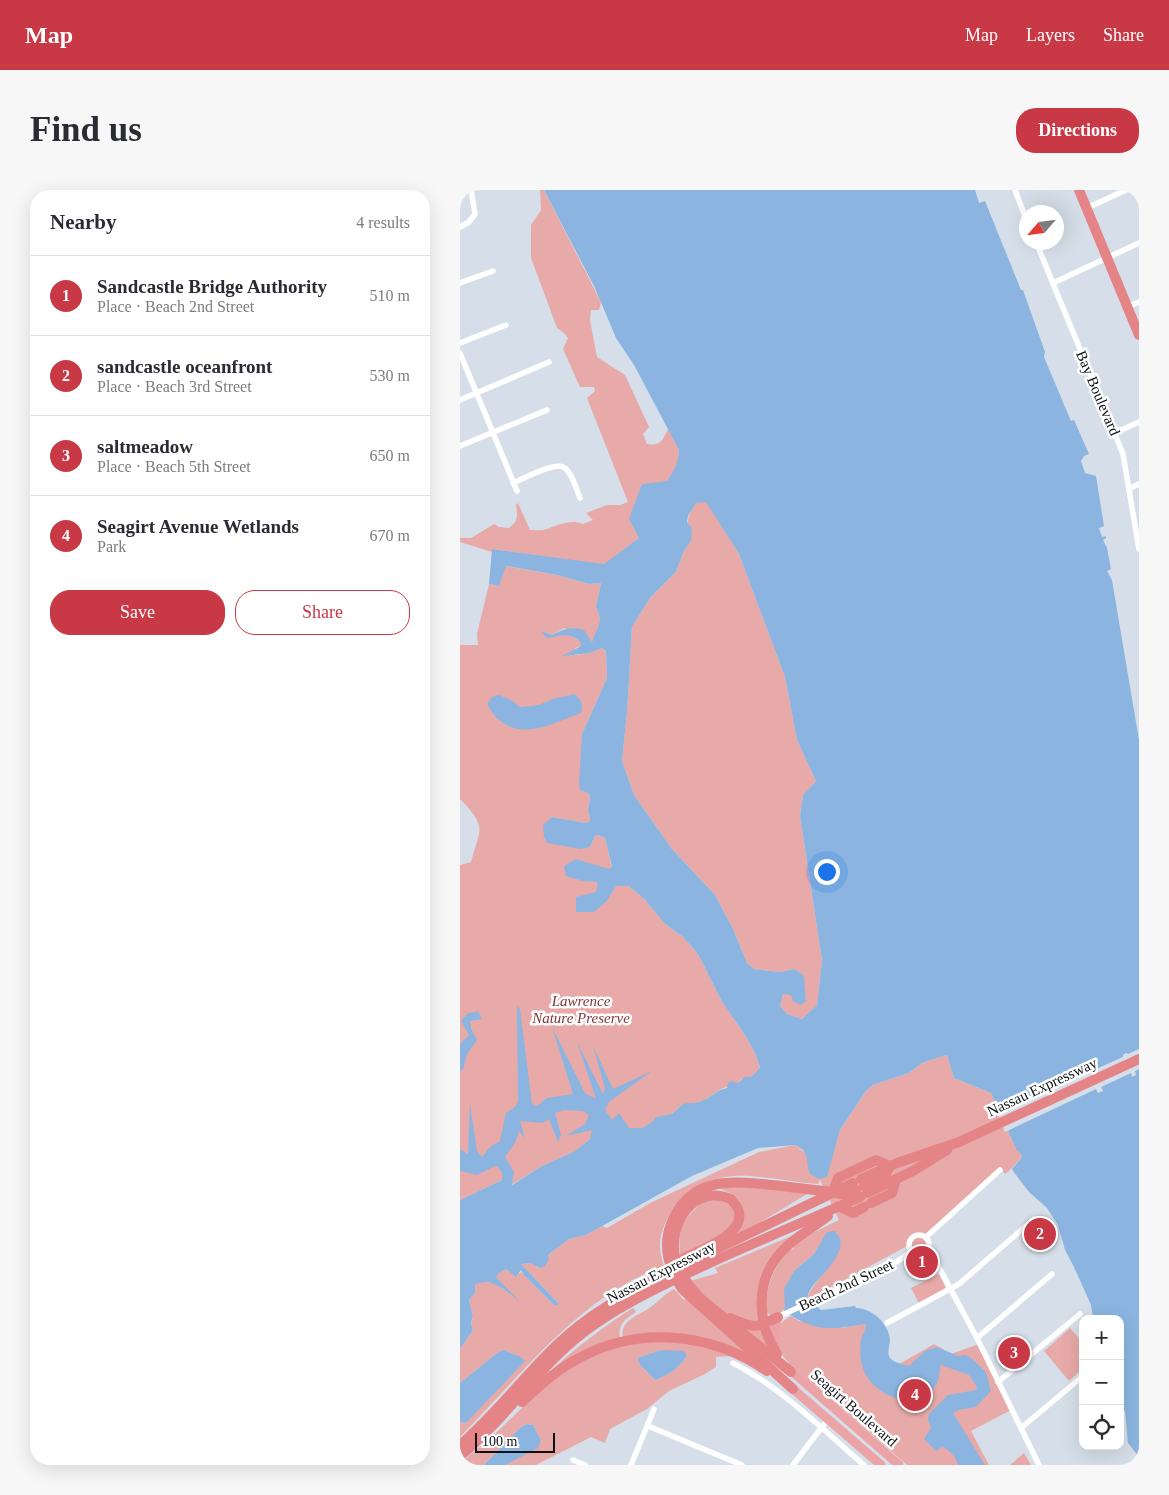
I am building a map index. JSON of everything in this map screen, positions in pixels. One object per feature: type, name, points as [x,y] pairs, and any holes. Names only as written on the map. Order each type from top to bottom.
[{"type":"highway","points":[[1080,190],[1139,335]]},
{"type":"highway","name":"Nassau Expressway","points":[[460,1456],[475,1444],[562,1351],[607,1316],[631,1302],[719,1259],[839,1206],[890,1166],[972,1136],[1139,1059]]},
{"type":"highway","name":"Nassau Expressway","points":[[861,1190],[886,1180],[896,1179],[930,1162],[958,1142]]},
{"type":"highway","points":[[833,1192],[838,1178],[876,1160],[890,1166]]},
{"type":"highway","points":[[833,1192],[839,1181],[861,1190],[892,1193],[896,1179]]},
{"type":"highway","points":[[793,1389],[698,1300],[680,1272],[669,1228],[675,1214],[686,1200],[710,1186],[723,1182],[742,1182],[833,1192],[844,1195],[861,1190]]},
{"type":"highway","name":"Nassau Expressway","points":[[460,1445],[559,1343],[584,1322],[631,1291],[833,1192]]},
{"type":"highway","points":[[584,1322],[634,1285],[727,1236],[739,1221],[739,1213],[736,1206],[731,1198],[722,1195],[704,1196],[686,1210],[671,1241]]},
{"type":"highway","points":[[777,1354],[767,1335],[761,1307],[762,1292],[768,1272],[777,1256],[787,1246],[839,1206]]},
{"type":"highway","points":[[698,1300],[719,1314],[791,1372]]},
{"type":"highway","points":[[719,1314],[756,1327],[783,1315]]},
{"type":"highway","points":[[475,1444],[544,1382],[564,1367],[582,1356],[602,1348],[636,1339],[686,1338],[723,1348],[763,1368],[793,1389]]},
{"type":"main road","points":[[777,1354],[774,1338],[776,1323],[783,1315]]},
{"type":"main road","name":"Seagirt Boulevard","points":[[777,1354],[791,1372],[899,1465]]},
{"type":"main road","name":"Seagirt Boulevard","points":[[793,1389],[881,1465]]},
{"type":"street","points":[[460,227],[469,222],[475,214],[471,190]]},
{"type":"street","points":[[1015,190],[1021,205]]},
{"type":"street","points":[[1087,208],[1126,190]]},
{"type":"street","points":[[1053,283],[1139,243]]},
{"type":"street","name":"Bay Boulevard","points":[[1039,250],[1123,454],[1139,549]]},
{"type":"street","points":[[460,283],[493,271]]},
{"type":"street","points":[[1127,307],[1139,302]]},
{"type":"street","points":[[460,343],[506,325]]},
{"type":"street","points":[[460,353],[517,491]]},
{"type":"street","points":[[460,400],[549,362]]},
{"type":"street","points":[[460,446],[547,410]]},
{"type":"street","points":[[1115,433],[1139,422]]},
{"type":"street","points":[[513,483],[551,467],[561,466],[570,475],[580,498]]},
{"type":"street","points":[[1129,489],[1139,484]]},
{"type":"street","name":"Beach 2nd Street","points":[[929,1249],[921,1255],[912,1251],[909,1245],[911,1239],[916,1235],[926,1237],[1000,1170]]},
{"type":"street","points":[[887,1323],[959,1284],[1034,1219]]},
{"type":"street","points":[[926,1237],[929,1249],[977,1338],[1039,1465]]},
{"type":"street","name":"Beach 2nd Street","points":[[783,1315],[898,1261],[912,1251]]},
{"type":"street","points":[[977,1338],[1052,1274]]},
{"type":"street","points":[[998,1382],[1080,1314]]},
{"type":"street","points":[[733,1362],[773,1388],[864,1465]]},
{"type":"street","points":[[1020,1428],[1079,1379]]},
{"type":"street","points":[[632,1465],[654,1409]]},
{"type":"street","points":[[793,1465],[828,1419]]},
{"type":"street","points":[[648,1426],[742,1465]]},
{"type":"street","points":[[573,1460],[585,1465]]},
{"type":"green space","points":[[540,190],[544,190],[601,302],[599,310],[591,310],[590,320],[597,357],[625,375],[649,427],[643,434],[647,444],[660,442],[668,429],[679,449],[675,470],[667,481],[639,538],[604,565],[493,549],[492,552],[460,542],[460,538],[471,538],[494,524],[499,527],[509,528],[517,518],[516,505],[518,503],[530,530],[545,530],[569,522],[583,524],[593,520],[586,513],[607,505],[620,505],[628,502],[587,398],[595,391],[594,387],[580,387],[563,349],[568,338],[557,328],[531,258],[531,225],[541,210]]},
{"type":"green space","points":[[706,501],[739,554],[785,677],[797,740],[816,781],[803,795],[800,816],[822,960],[817,1005],[802,1019],[787,1014],[780,1006],[783,994],[787,993],[806,1001],[803,976],[795,969],[780,972],[754,969],[747,963],[733,929],[715,895],[672,849],[634,795],[622,761],[632,627],[650,598],[676,572],[684,551],[691,541],[688,525],[690,513],[696,503]]},
{"type":"green space","name":"Lawrence Nature Preserve","points":[[505,566],[557,575],[589,584],[601,583],[596,607],[600,621],[592,643],[564,628],[552,635],[541,632],[553,637],[569,634],[582,643],[581,646],[575,648],[575,655],[590,653],[602,648],[606,651],[607,678],[582,734],[590,797],[588,811],[590,821],[586,823],[552,817],[590,847],[595,836],[598,835],[605,838],[616,886],[629,886],[645,900],[665,924],[683,937],[698,954],[722,1002],[755,1053],[760,1069],[751,1077],[721,1089],[705,1100],[693,1104],[683,1104],[672,1114],[642,1128],[590,1139],[575,1151],[540,1167],[511,1185],[513,1179],[502,1180],[460,1200],[460,865],[471,862],[479,829],[475,816],[460,799],[460,645],[478,645],[477,634],[489,584],[499,586]]},
{"type":"green space","points":[[947,1055],[954,1078],[991,1093],[1017,1151],[1019,1151],[1022,1157],[1005,1174],[1002,1170],[924,1235],[929,1243],[926,1252],[921,1255],[914,1253],[909,1245],[809,1299],[807,1298],[835,1258],[841,1241],[814,1254],[794,1271],[785,1309],[771,1316],[766,1311],[767,1294],[779,1262],[804,1237],[839,1220],[820,1180],[818,1184],[743,1176],[725,1177],[709,1181],[692,1190],[677,1205],[667,1219],[660,1242],[660,1252],[664,1266],[633,1280],[605,1297],[578,1317],[529,1364],[460,1437],[460,1422],[466,1423],[519,1356],[503,1350],[460,1383],[460,1349],[473,1330],[471,1325],[473,1315],[469,1300],[475,1293],[475,1285],[481,1281],[494,1282],[515,1298],[495,1277],[506,1269],[516,1276],[521,1272],[555,1306],[559,1304],[521,1264],[530,1263],[540,1268],[548,1255],[569,1239],[586,1235],[602,1226],[607,1228],[652,1202],[759,1152],[795,1145],[804,1152],[807,1158],[826,1177],[840,1130],[866,1091],[873,1085],[909,1073],[922,1063]]},
{"type":"green space","points":[[724,1183],[812,1191],[746,1231],[728,1239],[739,1201],[732,1194],[719,1188]]},
{"type":"green space","points":[[708,1197],[728,1199],[737,1217],[726,1235],[680,1258],[681,1229],[693,1211]]},
{"type":"green space","points":[[794,1235],[769,1267],[761,1320],[758,1324],[727,1314],[695,1288],[690,1281],[718,1273],[715,1268]]},
{"type":"green space","points":[[939,1274],[946,1289],[919,1303],[911,1288]]},
{"type":"green space","points":[[674,1289],[684,1300],[686,1299],[753,1357],[709,1339],[623,1338],[624,1326],[627,1322]]},
{"type":"green space","points":[[633,1308],[636,1312],[628,1317],[621,1326],[620,1339],[553,1369],[572,1352]]},
{"type":"green space","points":[[791,1316],[799,1321],[842,1328],[864,1324],[866,1329],[862,1338],[870,1381],[934,1344],[951,1354],[979,1344],[1011,1410],[971,1431],[989,1465],[907,1465],[782,1355],[777,1342],[777,1331],[784,1320]]},
{"type":"green space","points":[[738,1323],[762,1327],[770,1350]]},
{"type":"green space","points":[[1070,1328],[1079,1338],[1079,1372],[1069,1381],[1044,1351]]},
{"type":"green space","points":[[654,1341],[696,1343],[733,1356],[716,1357],[716,1367],[669,1391],[647,1409],[610,1429],[605,1443],[591,1437],[536,1465],[505,1465],[541,1440],[533,1425],[527,1424],[521,1427],[484,1465],[460,1465],[545,1386],[573,1366],[605,1350]],"holes":[[[661,1350],[687,1356],[673,1371],[655,1380],[640,1365],[637,1358]]]},
{"type":"green space","points":[[1024,1453],[1031,1465],[1010,1465]]},
{"type":"water","points":[[544,190],[975,190],[979,203],[985,201],[1021,290],[1023,290],[1045,352],[1044,357],[1071,421],[1074,420],[1089,454],[1084,456],[1081,461],[1085,473],[1096,476],[1104,526],[1099,528],[1102,537],[1106,536],[1103,540],[1107,548],[1111,569],[1107,571],[1112,580],[1139,740],[1139,1457],[1128,1443],[1124,1410],[1124,1315],[1092,1315],[1091,1305],[1065,1250],[1058,1225],[1047,1208],[1029,1192],[1012,1169],[1022,1157],[1019,1151],[1017,1151],[991,1093],[954,1078],[947,1055],[922,1063],[909,1073],[873,1085],[866,1091],[840,1130],[827,1177],[819,1179],[810,1174],[807,1158],[803,1150],[795,1145],[758,1148],[692,1176],[586,1235],[569,1239],[548,1255],[549,1259],[545,1266],[540,1268],[530,1263],[521,1264],[559,1304],[555,1306],[521,1270],[516,1277],[506,1269],[496,1277],[519,1301],[504,1289],[492,1283],[481,1282],[475,1285],[475,1293],[469,1300],[473,1315],[471,1324],[473,1330],[460,1349],[460,1200],[502,1180],[502,1173],[495,1166],[477,1175],[460,1171],[460,1149],[468,1154],[470,1104],[477,1151],[482,1157],[490,1147],[500,1141],[506,1113],[515,1107],[518,1101],[517,1006],[520,1009],[532,1104],[537,1106],[547,1098],[573,1094],[552,1027],[585,1093],[596,1099],[577,1042],[603,1094],[605,1088],[593,1046],[613,1089],[652,1071],[609,1102],[605,1110],[612,1120],[619,1113],[629,1128],[642,1128],[656,1117],[672,1114],[683,1104],[701,1101],[727,1088],[728,1083],[731,1081],[738,1083],[745,1077],[751,1077],[760,1068],[755,1053],[722,1002],[698,954],[683,937],[665,924],[645,900],[629,886],[616,886],[606,902],[594,912],[576,912],[576,897],[596,892],[598,882],[583,881],[566,876],[564,866],[576,859],[609,869],[612,867],[605,838],[598,835],[595,836],[590,847],[581,849],[547,843],[544,837],[543,825],[552,817],[586,823],[590,821],[588,811],[590,797],[588,793],[580,790],[579,783],[582,734],[607,678],[606,651],[602,648],[590,653],[562,656],[581,646],[581,643],[569,636],[547,638],[540,631],[552,635],[568,629],[580,629],[584,630],[592,642],[600,621],[596,607],[601,583],[589,584],[557,575],[506,566],[499,586],[489,584],[492,549],[604,564],[639,538],[629,519],[642,484],[667,481],[676,466],[679,450],[634,365],[616,338],[595,288]],"holes":[[[706,502],[739,554],[785,677],[797,740],[816,781],[803,795],[800,816],[822,960],[817,1005],[802,1019],[787,1014],[780,1006],[783,994],[791,995],[793,1001],[801,1005],[806,1001],[804,976],[795,969],[780,972],[754,969],[747,963],[733,929],[715,895],[672,849],[634,795],[622,761],[632,627],[650,598],[676,572],[684,551],[691,541],[692,528],[687,522],[688,516],[696,503]],[[565,1110],[583,1111],[589,1115],[585,1124],[566,1136],[592,1130],[590,1139],[575,1151],[540,1167],[512,1185],[514,1172],[505,1157],[516,1141],[519,1131],[525,1138],[520,1121],[543,1123],[549,1119],[558,1142],[561,1135],[555,1113]]]},
{"type":"water","points":[[574,694],[581,702],[581,713],[540,728],[519,729],[509,726],[497,718],[487,704],[492,697],[499,695],[511,700],[520,707],[539,705],[553,699]]},
{"type":"water","points":[[478,1011],[482,1019],[470,1021],[477,1040],[467,1054],[463,1069],[460,1072],[460,1044],[469,1035],[461,1021],[467,1014]]},
{"type":"water","points":[[834,1231],[839,1237],[841,1244],[839,1252],[812,1287],[807,1298],[821,1310],[855,1306],[874,1314],[887,1328],[890,1340],[889,1355],[891,1359],[897,1362],[909,1366],[925,1351],[937,1347],[958,1356],[965,1355],[970,1357],[986,1372],[991,1391],[976,1407],[958,1410],[953,1413],[985,1465],[958,1465],[954,1456],[947,1450],[942,1447],[936,1451],[924,1439],[931,1428],[928,1420],[929,1414],[948,1395],[976,1390],[977,1387],[969,1375],[941,1365],[937,1382],[930,1393],[920,1398],[907,1400],[894,1397],[871,1383],[864,1371],[860,1349],[862,1336],[866,1328],[864,1324],[841,1328],[812,1326],[783,1310],[785,1309],[784,1289],[794,1271],[814,1254],[827,1232]]},
{"type":"water","points":[[503,1350],[519,1356],[525,1361],[466,1423],[460,1422],[460,1383]]},
{"type":"water","points":[[661,1350],[684,1351],[687,1356],[673,1371],[655,1380],[640,1365],[637,1358]]},
{"type":"water","points":[[527,1424],[533,1425],[541,1440],[538,1448],[505,1465],[484,1465],[521,1427]]},
{"type":"pier","points":[[1139,1049],[1139,1069],[1135,1071],[1136,1075],[1132,1077],[1131,1073],[1101,1087],[1103,1091],[1098,1093],[1096,1089],[1005,1132],[998,1115],[1089,1072],[1089,1070],[1094,1070],[1123,1057],[1126,1053],[1128,1054]]},
{"type":"place","name":"sandcastle oceanfront","points":[[1040,1234]]},
{"type":"place","name":"Sandcastle Bridge Authority","points":[[922,1262]]},
{"type":"place","name":"saltmeadow","points":[[1014,1353]]},
{"type":"place","name":"Seagirt Avenue Wetlands","points":[[915,1395]]}]
